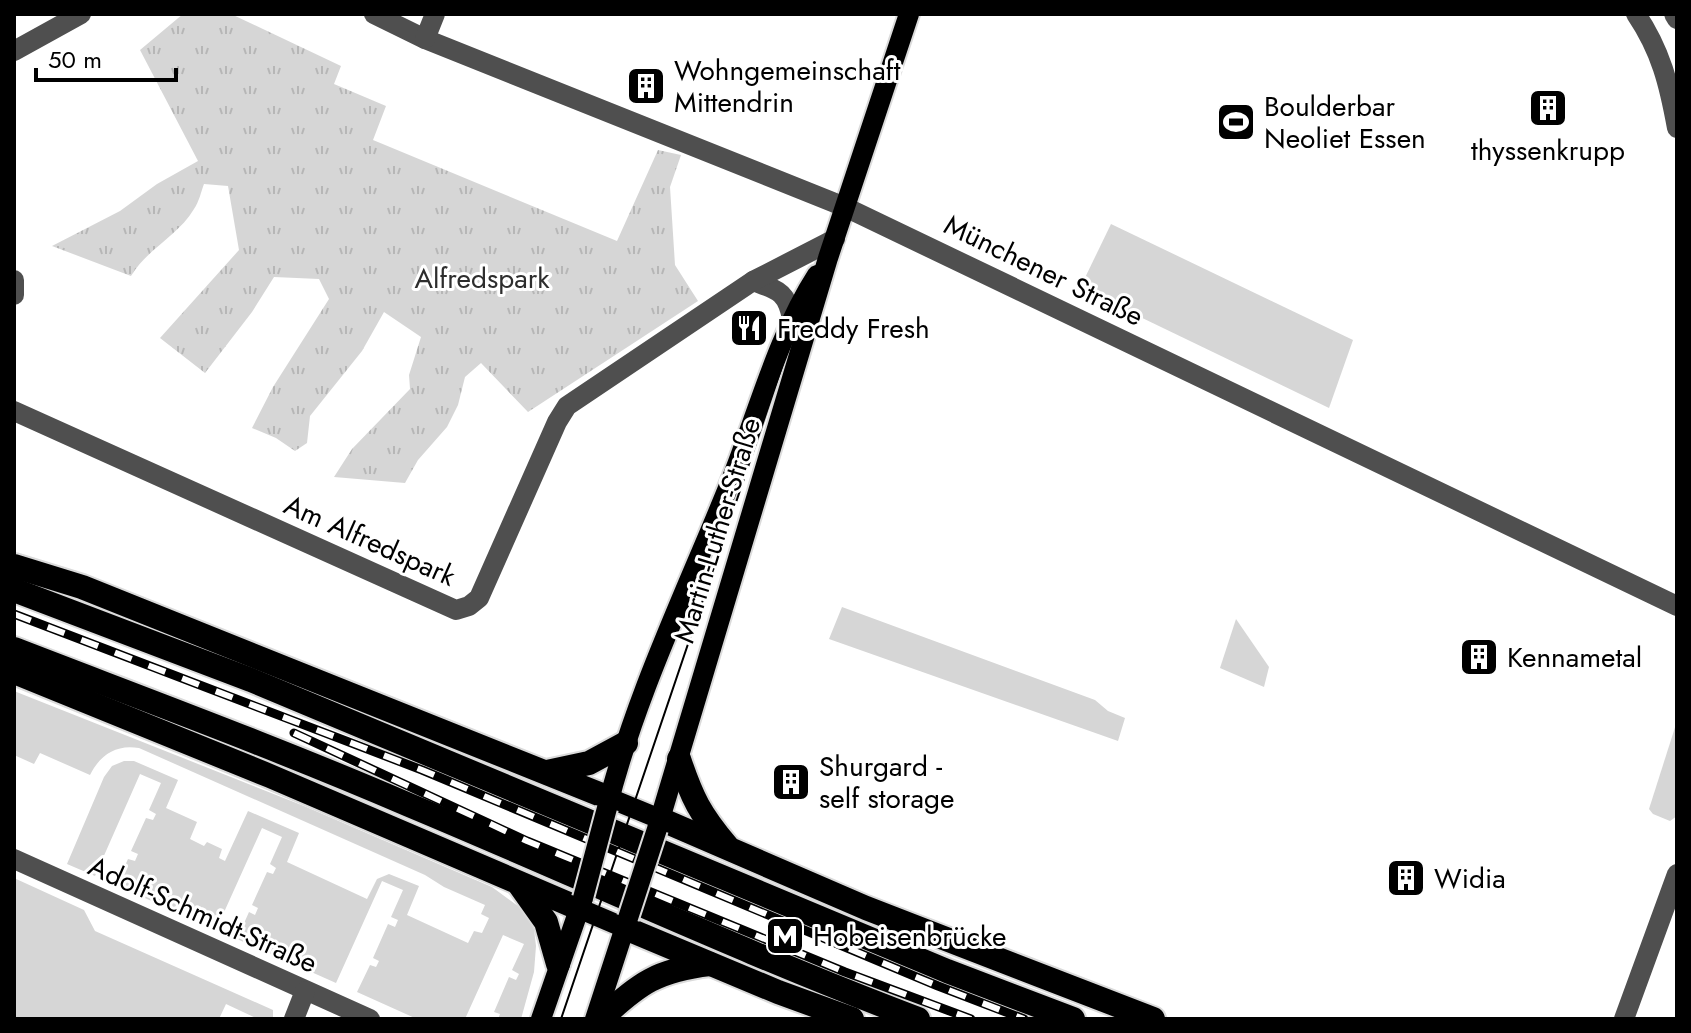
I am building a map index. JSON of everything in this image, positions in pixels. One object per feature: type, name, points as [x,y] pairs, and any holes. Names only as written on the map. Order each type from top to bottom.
[{"type":"highway","points":[[14,566],[82,587],[547,772],[608,803]]},
{"type":"highway","points":[[14,590],[251,680],[933,965],[1073,1019]]},
{"type":"highway","points":[[14,649],[212,724],[406,803],[839,989],[918,1019]]},
{"type":"highway","points":[[14,672],[270,776],[518,882],[580,903]]},
{"type":"highway","points":[[547,772],[589,763],[626,743]]},
{"type":"highway","points":[[679,759],[692,800],[703,819],[731,850]]},
{"type":"highway","points":[[658,824],[731,850],[996,960],[1153,1019]]},
{"type":"highway","points":[[518,882],[546,922],[558,964]]},
{"type":"highway","points":[[627,923],[713,964],[852,1019]]},
{"type":"highway","points":[[598,1019],[638,986],[656,976],[679,968],[713,964]]},
{"type":"main road","name":"Martin-Luther-Straße","points":[[598,1019],[832,248],[909,14]]},
{"type":"main road","name":"Martin-Luther-Straße","points":[[541,1019],[580,903],[626,743],[677,605],[735,469],[797,307],[832,248]]},
{"type":"main road","points":[[608,803],[658,824]]},
{"type":"main road","points":[[580,903],[627,923]]},
{"type":"street","points":[[14,51],[81,14]]},
{"type":"street","name":"Münchener Straße","points":[[374,14],[425,39],[845,207],[1673,600]]},
{"type":"street","points":[[425,39],[435,14]]},
{"type":"street","points":[[1636,14],[1653,40],[1669,85],[1677,128]]},
{"type":"street","points":[[1674,14],[1677,19]]},
{"type":"street","name":"Am Alfredspark","points":[[14,411],[456,610],[469,606],[479,598],[557,422],[567,406],[753,281],[832,248]]},
{"type":"street","points":[[14,280],[14,295]]},
{"type":"street","points":[[753,281],[779,291],[789,302],[792,319]]},
{"type":"street","name":"Adolf-Schmidt-Straße","points":[[14,859],[370,1019]]},
{"type":"street","points":[[1624,1019],[1677,874]]},
{"type":"street","points":[[294,1019],[305,991]]},
{"type":"green space","name":"Alfredspark","points":[[183,14],[231,14],[341,66],[334,84],[386,106],[373,140],[617,241],[658,150],[681,155],[670,187],[675,265],[698,301],[528,412],[481,363],[465,377],[458,405],[447,427],[418,460],[405,483],[334,477],[352,449],[410,389],[409,375],[421,337],[384,312],[362,351],[310,416],[307,443],[295,451],[276,438],[252,428],[273,387],[329,299],[319,279],[274,277],[252,312],[205,373],[160,338],[239,250],[228,186],[204,184],[187,219],[145,258],[131,276],[52,246],[120,211],[157,184],[198,161],[140,50]]},
{"type":"green space","points":[[1111,224],[1353,340],[1329,408],[1080,288]]},
{"type":"green space","points":[[842,607],[1095,700],[1108,711],[1125,718],[1118,741],[829,639]]},
{"type":"green space","points":[[1236,619],[1269,667],[1264,687],[1220,668]]},
{"type":"green space","points":[[14,691],[304,806],[492,887],[522,909],[534,929],[534,972],[521,1019],[498,1019],[500,1014],[494,1012],[509,977],[516,980],[519,974],[512,970],[524,944],[503,935],[465,1019],[417,1019],[357,992],[370,965],[376,967],[379,961],[373,958],[388,924],[395,927],[398,920],[391,917],[403,890],[382,881],[336,983],[237,939],[249,912],[255,915],[258,908],[252,905],[267,872],[273,874],[276,868],[270,864],[282,837],[262,828],[216,930],[116,885],[128,859],[135,861],[138,854],[131,851],[146,818],[153,820],[156,814],[149,810],[161,783],[140,774],[95,876],[67,864],[104,777],[112,766],[134,761],[178,780],[166,808],[197,822],[190,839],[204,846],[207,842],[222,849],[219,858],[225,861],[248,811],[299,833],[287,862],[367,899],[377,879],[389,874],[419,886],[407,915],[468,943],[474,931],[482,933],[489,918],[481,914],[485,905],[425,875],[139,748],[110,752],[90,775],[40,753],[34,764],[14,755]]},
{"type":"green space","points":[[1677,721],[1677,816],[1670,821],[1649,809]]},
{"type":"green space","points":[[14,878],[84,910],[95,931],[273,1010],[273,1019],[258,1019],[226,1004],[219,1019],[14,1019]]},
{"type":"tram line","points":[[561,1019],[792,337],[835,226],[904,14]]},
{"type":"railway","points":[[14,614],[422,770],[1024,1019]]},
{"type":"railway","points":[[294,733],[527,841],[845,972],[971,1019]]},
{"type":"place","name":"Wohngemeinschaft Mittendrin","points":[[646,86]]},
{"type":"place","name":"thyssenkrupp","points":[[1548,108]]},
{"type":"place","name":"Boulderbar Neoliet Essen","points":[[1236,122]]},
{"type":"place","name":"Freddy Fresh","points":[[749,328]]},
{"type":"place","name":"Kennametal","points":[[1479,657]]},
{"type":"place","name":"Shurgard - self storage","points":[[791,782]]},
{"type":"place","name":"Widia","points":[[1406,878]]},
{"type":"place","name":"Hobeisenbrücke","points":[[785,936]]}]
